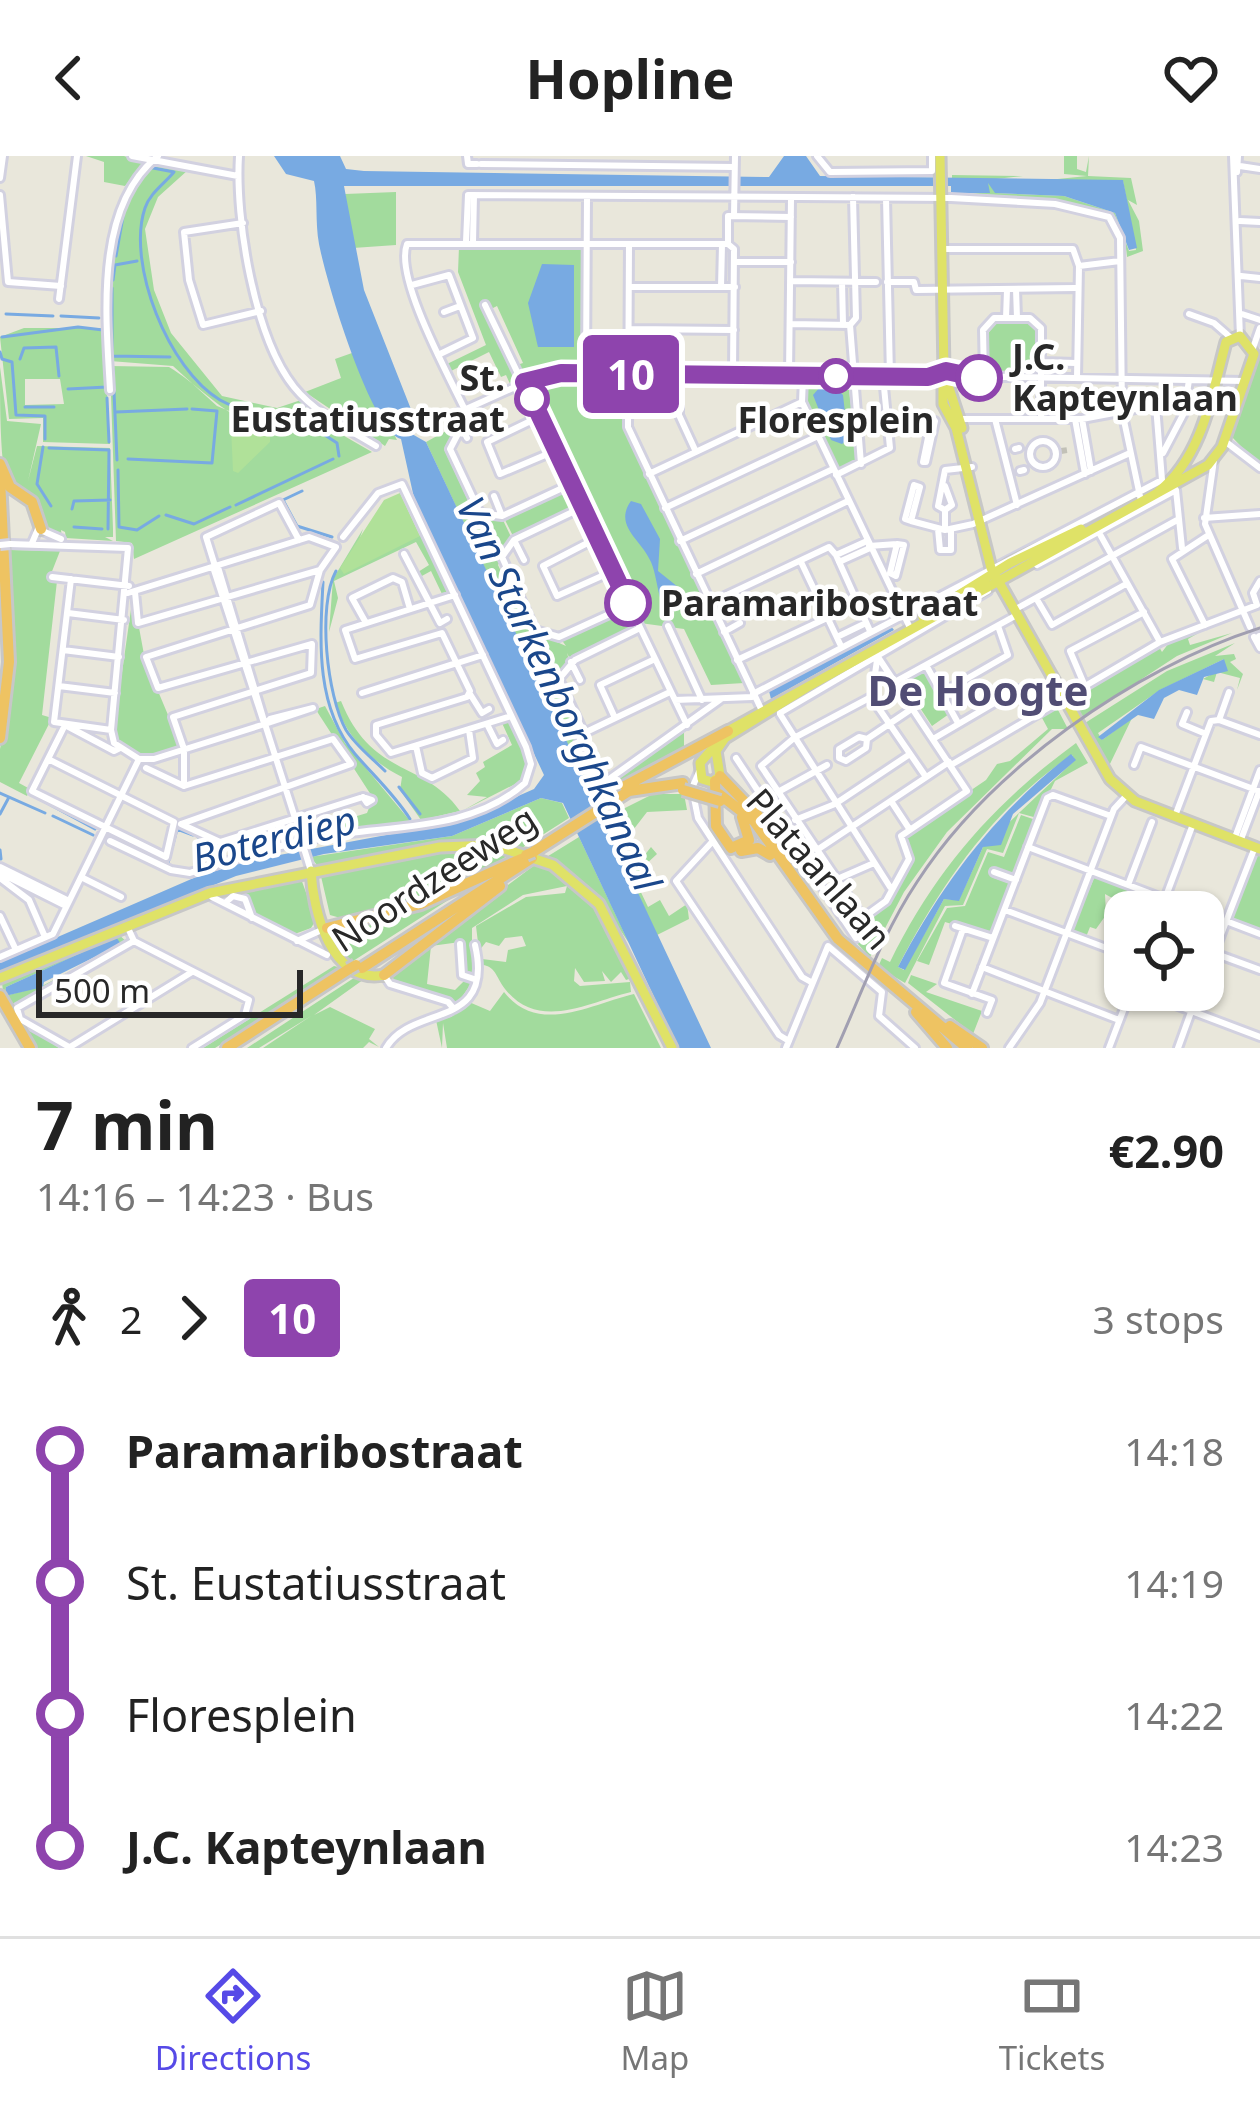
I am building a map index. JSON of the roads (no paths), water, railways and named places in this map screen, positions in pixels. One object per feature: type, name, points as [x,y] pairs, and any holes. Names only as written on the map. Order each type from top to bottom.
[{"type":"highway","points":[[0,464],[10,487],[34,505],[40,536]]},
{"type":"highway","points":[[0,479],[9,695],[0,738]]},
{"type":"highway","points":[[5,541],[9,508],[17,501],[28,505],[40,536]]},
{"type":"highway","points":[[0,567],[0,716]]},
{"type":"highway","points":[[606,804],[728,730]]},
{"type":"highway","points":[[680,757],[709,771],[770,831],[793,881]]},
{"type":"highway","points":[[709,771],[716,826],[731,848],[749,840],[742,817]]},
{"type":"highway","points":[[709,771],[714,830],[723,846],[735,852],[758,848],[770,855]]},
{"type":"highway","name":"Noordzeeweg","points":[[227,1048],[606,804],[647,791],[686,787]]},
{"type":"highway","name":"Plataanlaan","points":[[686,787],[720,798],[754,821],[838,939],[918,1011]]},
{"type":"highway","name":"Plataanlaan","points":[[720,798],[742,817],[831,939],[963,1048]]},
{"type":"highway","points":[[325,928],[432,900],[529,857]]},
{"type":"highway","points":[[384,975],[529,857]]},
{"type":"highway","name":"Noordzeeweg","points":[[237,1048],[356,968]]},
{"type":"highway","points":[[0,1000],[28,1048]]},
{"type":"highway","points":[[918,1011],[947,1048]]},
{"type":"highway","points":[[918,1011],[982,1048]]},
{"type":"main road","points":[[938,156],[946,249],[944,290]]},
{"type":"main road","points":[[940,183],[944,377],[996,573],[1105,782],[1154,816],[1174,817],[1257,848]]},
{"type":"main road","points":[[709,771],[728,730],[777,709],[1061,536],[1095,528],[1139,495],[1180,482],[1211,462],[1225,442],[1256,352],[1235,336],[1180,482]]},
{"type":"main road","points":[[709,771],[725,738],[764,713]]},
{"type":"main road","points":[[0,980],[210,893],[471,844],[507,847],[544,860],[576,880],[609,917],[672,1048]]},
{"type":"main road","points":[[311,871],[331,954],[369,975],[384,975]]},
{"type":"street","points":[[0,178],[3,156]]},
{"type":"street","points":[[59,298],[77,156]]},
{"type":"street","points":[[132,156],[238,176]]},
{"type":"street","points":[[239,156],[243,223],[276,356],[294,386],[316,409],[376,446]]},
{"type":"street","points":[[721,287],[735,156]]},
{"type":"street","points":[[817,156],[826,170],[917,173],[940,183],[1054,204],[1116,224],[1122,411],[1139,495]]},
{"type":"street","points":[[1235,181],[1236,156]]},
{"type":"street","points":[[1189,314],[1235,336],[1242,314],[1244,276],[1236,156]]},
{"type":"street","points":[[110,390],[105,323],[117,227],[127,189],[154,159]]},
{"type":"street","points":[[476,159],[734,171]]},
{"type":"street","points":[[1238,166],[1260,169]]},
{"type":"street","points":[[473,242],[471,195],[886,198],[940,183]]},
{"type":"street","points":[[0,195],[8,283],[61,286]]},
{"type":"street","points":[[586,373],[587,196]]},
{"type":"street","points":[[790,324],[847,325],[856,318],[853,197]]},
{"type":"street","points":[[680,541],[800,485],[888,452],[886,198]]},
{"type":"street","points":[[789,376],[791,199]]},
{"type":"street","points":[[731,216],[790,217]]},
{"type":"street","points":[[1241,221],[1260,222]]},
{"type":"street","points":[[243,223],[184,232],[189,280],[202,325],[261,310]]},
{"type":"street","points":[[465,410],[412,285],[404,253],[407,244],[725,244],[734,249],[733,374]]},
{"type":"street","points":[[629,244],[628,427],[764,713]]},
{"type":"street","points":[[946,249],[1068,246],[1079,266],[1077,378]]},
{"type":"street","points":[[1079,266],[1120,261]]},
{"type":"street","points":[[734,262],[790,262]]},
{"type":"street","points":[[412,285],[447,274],[473,338],[438,355]]},
{"type":"street","points":[[1244,276],[1260,278]]},
{"type":"street","points":[[790,281],[876,282]]},
{"type":"street","points":[[887,281],[914,282],[914,289],[923,290],[1076,288]]},
{"type":"street","points":[[842,282],[861,464]]},
{"type":"street","points":[[629,287],[735,287]]},
{"type":"street","points":[[1011,289],[1017,318]]},
{"type":"street","points":[[1006,318],[1011,289]]},
{"type":"street","points":[[484,304],[687,724]]},
{"type":"street","points":[[444,312],[460,306]]},
{"type":"street","points":[[1242,314],[1260,324],[1256,352]]},
{"type":"street","points":[[984,378],[983,330],[994,318],[1030,318],[1041,328],[1041,418]]},
{"type":"street","points":[[628,329],[734,330]]},
{"type":"street","points":[[1041,362],[1076,362]]},
{"type":"street","points":[[466,438],[455,414],[545,374],[1245,381]]},
{"type":"street","points":[[679,374],[679,416],[696,452]]},
{"type":"street","points":[[803,376],[802,402],[911,630],[878,657],[777,709],[890,887]]},
{"type":"street","points":[[1163,453],[1186,406],[1183,377]]},
{"type":"street","points":[[649,474],[802,402]]},
{"type":"street","points":[[721,699],[595,786],[576,747],[584,733],[651,701],[754,694],[838,640],[996,573],[1162,480],[1156,406]]},
{"type":"street","points":[[937,423],[926,462],[921,461],[931,423],[1078,419],[1186,406]]},
{"type":"street","points":[[541,416],[487,442],[502,476],[556,450]]},
{"type":"street","points":[[995,419],[1017,449],[1022,470],[1017,505]]},
{"type":"street","points":[[1078,419],[1088,472]]},
{"type":"street","points":[[461,428],[450,449],[483,514],[502,516],[572,484]]},
{"type":"street","points":[[665,508],[818,436]]},
{"type":"street","points":[[1225,442],[1260,468]]},
{"type":"street","points":[[1017,449],[1054,444],[1063,451]]},
{"type":"street","points":[[1022,470],[1083,447]]},
{"type":"street","points":[[1017,449],[1022,470]]},
{"type":"street","points":[[910,521],[917,486],[905,519],[910,521],[945,530],[982,521],[1130,454]]},
{"type":"street","points":[[1211,462],[1213,477],[1204,518],[1208,535],[1252,626]]},
{"type":"street","points":[[945,530],[945,510],[938,506],[945,470],[969,468]]},
{"type":"street","points":[[1160,641],[1095,528],[1180,482],[1182,548]]},
{"type":"street","points":[[110,841],[184,873],[439,822],[525,783],[530,757],[402,484],[378,493],[343,537]]},
{"type":"street","points":[[494,496],[502,516]]},
{"type":"street","points":[[696,574],[848,501]]},
{"type":"street","points":[[295,818],[206,537],[279,503],[299,540]]},
{"type":"street","points":[[583,507],[514,540],[502,561],[537,634],[562,636],[629,605]]},
{"type":"street","points":[[1204,518],[1260,514]]},
{"type":"street","points":[[895,682],[1179,519]]},
{"type":"street","points":[[1205,625],[1172,560],[1182,548],[1208,535]]},
{"type":"street","points":[[5,541],[40,536],[125,546],[131,553],[111,730],[120,748],[139,758],[184,749],[292,718],[313,708],[265,724]]},
{"type":"street","points":[[52,577],[130,590],[299,540],[320,537],[336,547],[320,570],[310,605],[146,657],[158,688],[309,641],[313,651],[311,673],[173,717],[184,749],[184,785]]},
{"type":"street","points":[[597,538],[543,564],[556,595],[613,571]]},
{"type":"street","points":[[514,540],[524,560]]},
{"type":"street","points":[[837,558],[869,545],[898,544],[904,545],[892,575],[898,544]]},
{"type":"street","points":[[710,603],[829,547],[868,627]]},
{"type":"street","points":[[404,554],[440,623],[447,619]]},
{"type":"street","points":[[801,562],[838,640]]},
{"type":"street","points":[[130,590],[138,623],[320,570]]},
{"type":"street","points":[[367,623],[352,598],[393,578],[402,582],[410,609]]},
{"type":"street","points":[[71,579],[54,722],[111,730]]},
{"type":"street","points":[[816,851],[926,777],[1160,641],[1258,606],[1253,593],[1260,581]]},
{"type":"street","points":[[1036,598],[1052,625],[1128,584]]},
{"type":"street","points":[[455,595],[345,630],[348,645],[357,659],[440,633],[482,713],[489,709]]},
{"type":"street","points":[[1084,684],[1070,651],[1144,612]]},
{"type":"street","points":[[67,613],[124,620]]},
{"type":"street","points":[[737,660],[827,618]]},
{"type":"street","points":[[724,632],[740,623]]},
{"type":"street","points":[[668,626],[702,700]]},
{"type":"street","points":[[942,693],[1008,655],[998,626]]},
{"type":"street","points":[[584,733],[559,679],[571,662],[640,628]]},
{"type":"street","points":[[1258,637],[1260,648]]},
{"type":"street","points":[[62,650],[119,656]]},
{"type":"street","points":[[457,663],[362,693],[483,655]]},
{"type":"street","points":[[878,657],[871,697],[926,777]]},
{"type":"street","points":[[863,918],[884,903],[910,859],[899,838],[966,793],[878,657]]},
{"type":"street","points":[[615,718],[600,685],[655,659]]},
{"type":"street","points":[[571,662],[580,680]]},
{"type":"street","points":[[926,665],[958,723]]},
{"type":"street","points":[[57,686],[115,693]]},
{"type":"street","points":[[933,740],[1020,689],[1037,714]]},
{"type":"street","points":[[1219,720],[1228,692]]},
{"type":"street","points":[[470,694],[376,725],[382,742],[391,754],[512,716]]},
{"type":"street","points":[[736,758],[771,796],[795,820],[863,918],[868,931],[856,938],[771,796],[761,765],[794,738],[871,697]]},
{"type":"street","points":[[867,739],[913,708]]},
{"type":"street","points":[[1187,712],[1182,724],[1206,734]]},
{"type":"street","points":[[1174,817],[1211,721],[1260,736]]},
{"type":"street","points":[[488,724],[497,744],[503,740]]},
{"type":"street","points":[[65,725],[114,751],[120,748]]},
{"type":"street","points":[[65,725],[32,791],[166,857],[178,823]]},
{"type":"street","points":[[416,746],[422,773],[432,778],[472,758],[470,729]]},
{"type":"street","points":[[859,736],[867,739],[866,748],[846,761],[838,758],[839,749],[859,736]]},
{"type":"street","points":[[146,767],[184,785],[332,739],[350,767],[178,823]]},
{"type":"street","points":[[1134,765],[1141,747],[1258,789]]},
{"type":"street","points":[[795,820],[835,804],[910,754]]},
{"type":"street","points":[[0,957],[56,928],[139,758]]},
{"type":"street","points":[[48,759],[217,842],[363,797]]},
{"type":"street","points":[[771,796],[827,765]]},
{"type":"street","points":[[1237,841],[1258,789],[1260,770]]},
{"type":"street","points":[[709,771],[686,787],[694,810],[802,977],[811,982],[787,1045]]},
{"type":"street","points":[[972,994],[1050,795],[1112,815]]},
{"type":"street","points":[[1022,1048],[1011,1045],[1045,992],[1112,815],[1124,798]]},
{"type":"street","points":[[891,801],[910,830]]},
{"type":"street","points":[[1128,885],[1154,816]]},
{"type":"street","points":[[1168,891],[1193,824]]},
{"type":"street","points":[[712,842],[676,881],[787,1045]]},
{"type":"street","points":[[1028,847],[1144,891]]},
{"type":"street","points":[[1224,926],[1257,848]]},
{"type":"street","points":[[305,850],[311,871]]},
{"type":"street","points":[[835,880],[874,863]]},
{"type":"street","points":[[994,872],[1016,880]]},
{"type":"street","points":[[0,873],[68,903]]},
{"type":"street","points":[[0,873],[33,906],[45,937]]},
{"type":"street","points":[[81,877],[121,897]]},
{"type":"street","points":[[33,906],[44,892]]},
{"type":"street","points":[[225,904],[231,896],[245,899],[252,918]]},
{"type":"street","points":[[212,898],[331,954]]},
{"type":"street","points":[[1004,910],[1104,947]]},
{"type":"street","points":[[0,916],[16,950]]},
{"type":"street","points":[[1226,921],[1260,934]]},
{"type":"street","points":[[128,926],[134,941],[247,998],[250,1006],[192,1048]]},
{"type":"street","points":[[987,1013],[992,1000],[943,979],[959,927],[994,938]]},
{"type":"street","points":[[297,941],[325,928]]},
{"type":"street","points":[[134,941],[16,1011],[70,1048],[192,972]]},
{"type":"street","points":[[460,944],[463,975],[475,980]]},
{"type":"street","points":[[386,1048],[404,1028],[447,1017],[465,1001],[475,980],[475,945]]},
{"type":"street","name":"Plataanlaan","points":[[811,982],[828,946],[883,992],[879,1016],[915,1048]]},
{"type":"street","points":[[1224,957],[1260,970]]},
{"type":"street","points":[[982,967],[1119,1020]]},
{"type":"street","points":[[384,975],[392,985],[454,1009]]},
{"type":"street","points":[[1111,1047],[1124,1011]]},
{"type":"street","points":[[1178,1048],[1192,1011],[1260,1037]]},
{"type":"water","points":[[274,156],[340,156],[346,169],[364,171],[769,177],[784,156],[806,156],[820,176],[1123,180],[1137,248],[1129,250],[1115,213],[1064,196],[995,193],[988,183],[990,193],[951,193],[951,186],[344,186],[364,290],[416,422],[412,434],[426,442],[711,1048],[678,1048],[563,803],[541,798],[452,836],[324,854],[236,876],[0,972],[0,962],[196,877],[247,861],[461,821],[534,789],[544,775],[414,498],[401,439],[377,411],[352,355],[319,244],[314,181],[286,174]]},
{"type":"water","points":[[542,264],[574,265],[574,347],[538,347],[528,303]]},
{"type":"water","points":[[820,387],[835,387],[843,395],[848,439],[842,444],[831,440],[813,395]]},
{"type":"water","points":[[631,501],[641,504],[660,539],[658,571],[683,591],[679,607],[661,601],[651,562],[627,525]]},
{"type":"water","points":[[890,625],[894,630],[771,699],[769,691]]},
{"type":"water","points":[[1224,659],[1228,671],[1204,677],[1197,695],[1179,690],[1164,698],[1154,719],[1138,715],[1102,740],[1098,737],[1159,690]]},
{"type":"water","points":[[1071,754],[1076,760],[1013,814],[1001,845],[983,847],[959,901],[944,899],[905,970],[898,967],[933,906],[973,851],[1018,800]]},
{"type":"water","points":[[116,937],[121,944],[44,982],[43,987],[5,996],[6,987]]},
{"type":"waterway","points":[[153,168],[174,172],[147,203],[141,231],[147,285],[169,341],[201,385],[220,400],[260,412],[302,413]]},
{"type":"waterway","points":[[116,256],[124,211]]},
{"type":"waterway","points":[[113,280],[115,265],[137,261]]},
{"type":"waterway","points":[[112,288],[112,357]]},
{"type":"waterway","points":[[6,314],[53,316]]},
{"type":"waterway","points":[[61,316],[99,318]]},
{"type":"waterway","points":[[2,337],[78,327],[103,330],[107,387],[68,389]]},
{"type":"waterway","points":[[20,359],[24,348],[56,347],[59,376]]},
{"type":"waterway","points":[[0,352],[2,359],[12,362],[16,415],[45,416],[45,439]]},
{"type":"waterway","points":[[112,356],[170,357]]},
{"type":"waterway","points":[[113,369],[117,460]]},
{"type":"waterway","points":[[107,398],[109,442]]},
{"type":"waterway","points":[[25,407],[54,407]]},
{"type":"waterway","points":[[116,412],[187,409]]},
{"type":"waterway","points":[[128,459],[212,463],[217,411],[192,409]]},
{"type":"waterway","points":[[308,424],[337,443],[339,456]]},
{"type":"waterway","points":[[43,447],[37,484],[51,506]]},
{"type":"waterway","points":[[49,448],[109,450],[108,529]]},
{"type":"waterway","points":[[236,505],[333,459]]},
{"type":"waterway","points":[[118,470],[119,527],[137,530],[159,516]]},
{"type":"waterway","points":[[302,491],[283,500],[297,526],[332,537]]},
{"type":"waterway","points":[[72,509],[74,501],[110,500]]},
{"type":"waterway","points":[[166,515],[194,524],[230,507]]},
{"type":"waterway","points":[[74,527],[102,529]]},
{"type":"waterway","points":[[336,571],[326,628],[334,696],[346,730],[385,771]]},
{"type":"waterway","points":[[323,582],[323,672],[333,715],[355,754],[410,819]]},
{"type":"waterway","points":[[399,787],[420,814]]},
{"type":"waterway","points":[[0,793],[45,813]]},
{"type":"waterway","points":[[34,796],[95,829]]},
{"type":"waterway","points":[[0,814],[8,799]]},
{"type":"waterway","points":[[53,816],[93,835]]},
{"type":"waterway","name":"Boterdiep","points":[[168,863],[177,829],[193,835]]},
{"type":"waterway","points":[[109,836],[162,862]]},
{"type":"waterway","name":"Boterdiep","points":[[198,837],[215,846],[219,859]]},
{"type":"waterway","points":[[0,850],[1,859]]},
{"type":"waterway","points":[[148,863],[154,866]]},
{"type":"tunnel","points":[[1061,451],[1068,450]]},
{"type":"tunnel","points":[[768,799],[775,794]]},
{"type":"railway","points":[[837,1048],[905,901],[947,841],[983,801],[1024,763],[1115,696],[1212,646],[1260,628]]},
{"type":"place","name":"Floresplein","points":[[836,376]]},
{"type":"place","name":"J.C. Kapteynlaan","points":[[979,378]]},
{"type":"place","name":"St. Eustatiusstraat","points":[[532,399]]},
{"type":"place","name":"Paramaribostraat","points":[[628,603]]},
{"type":"district","name":"De Hoogte","points":[[978,691]]},
{"type":"water label","name":"Van Starkenborghkanaal","points":[[559,694]]}]
